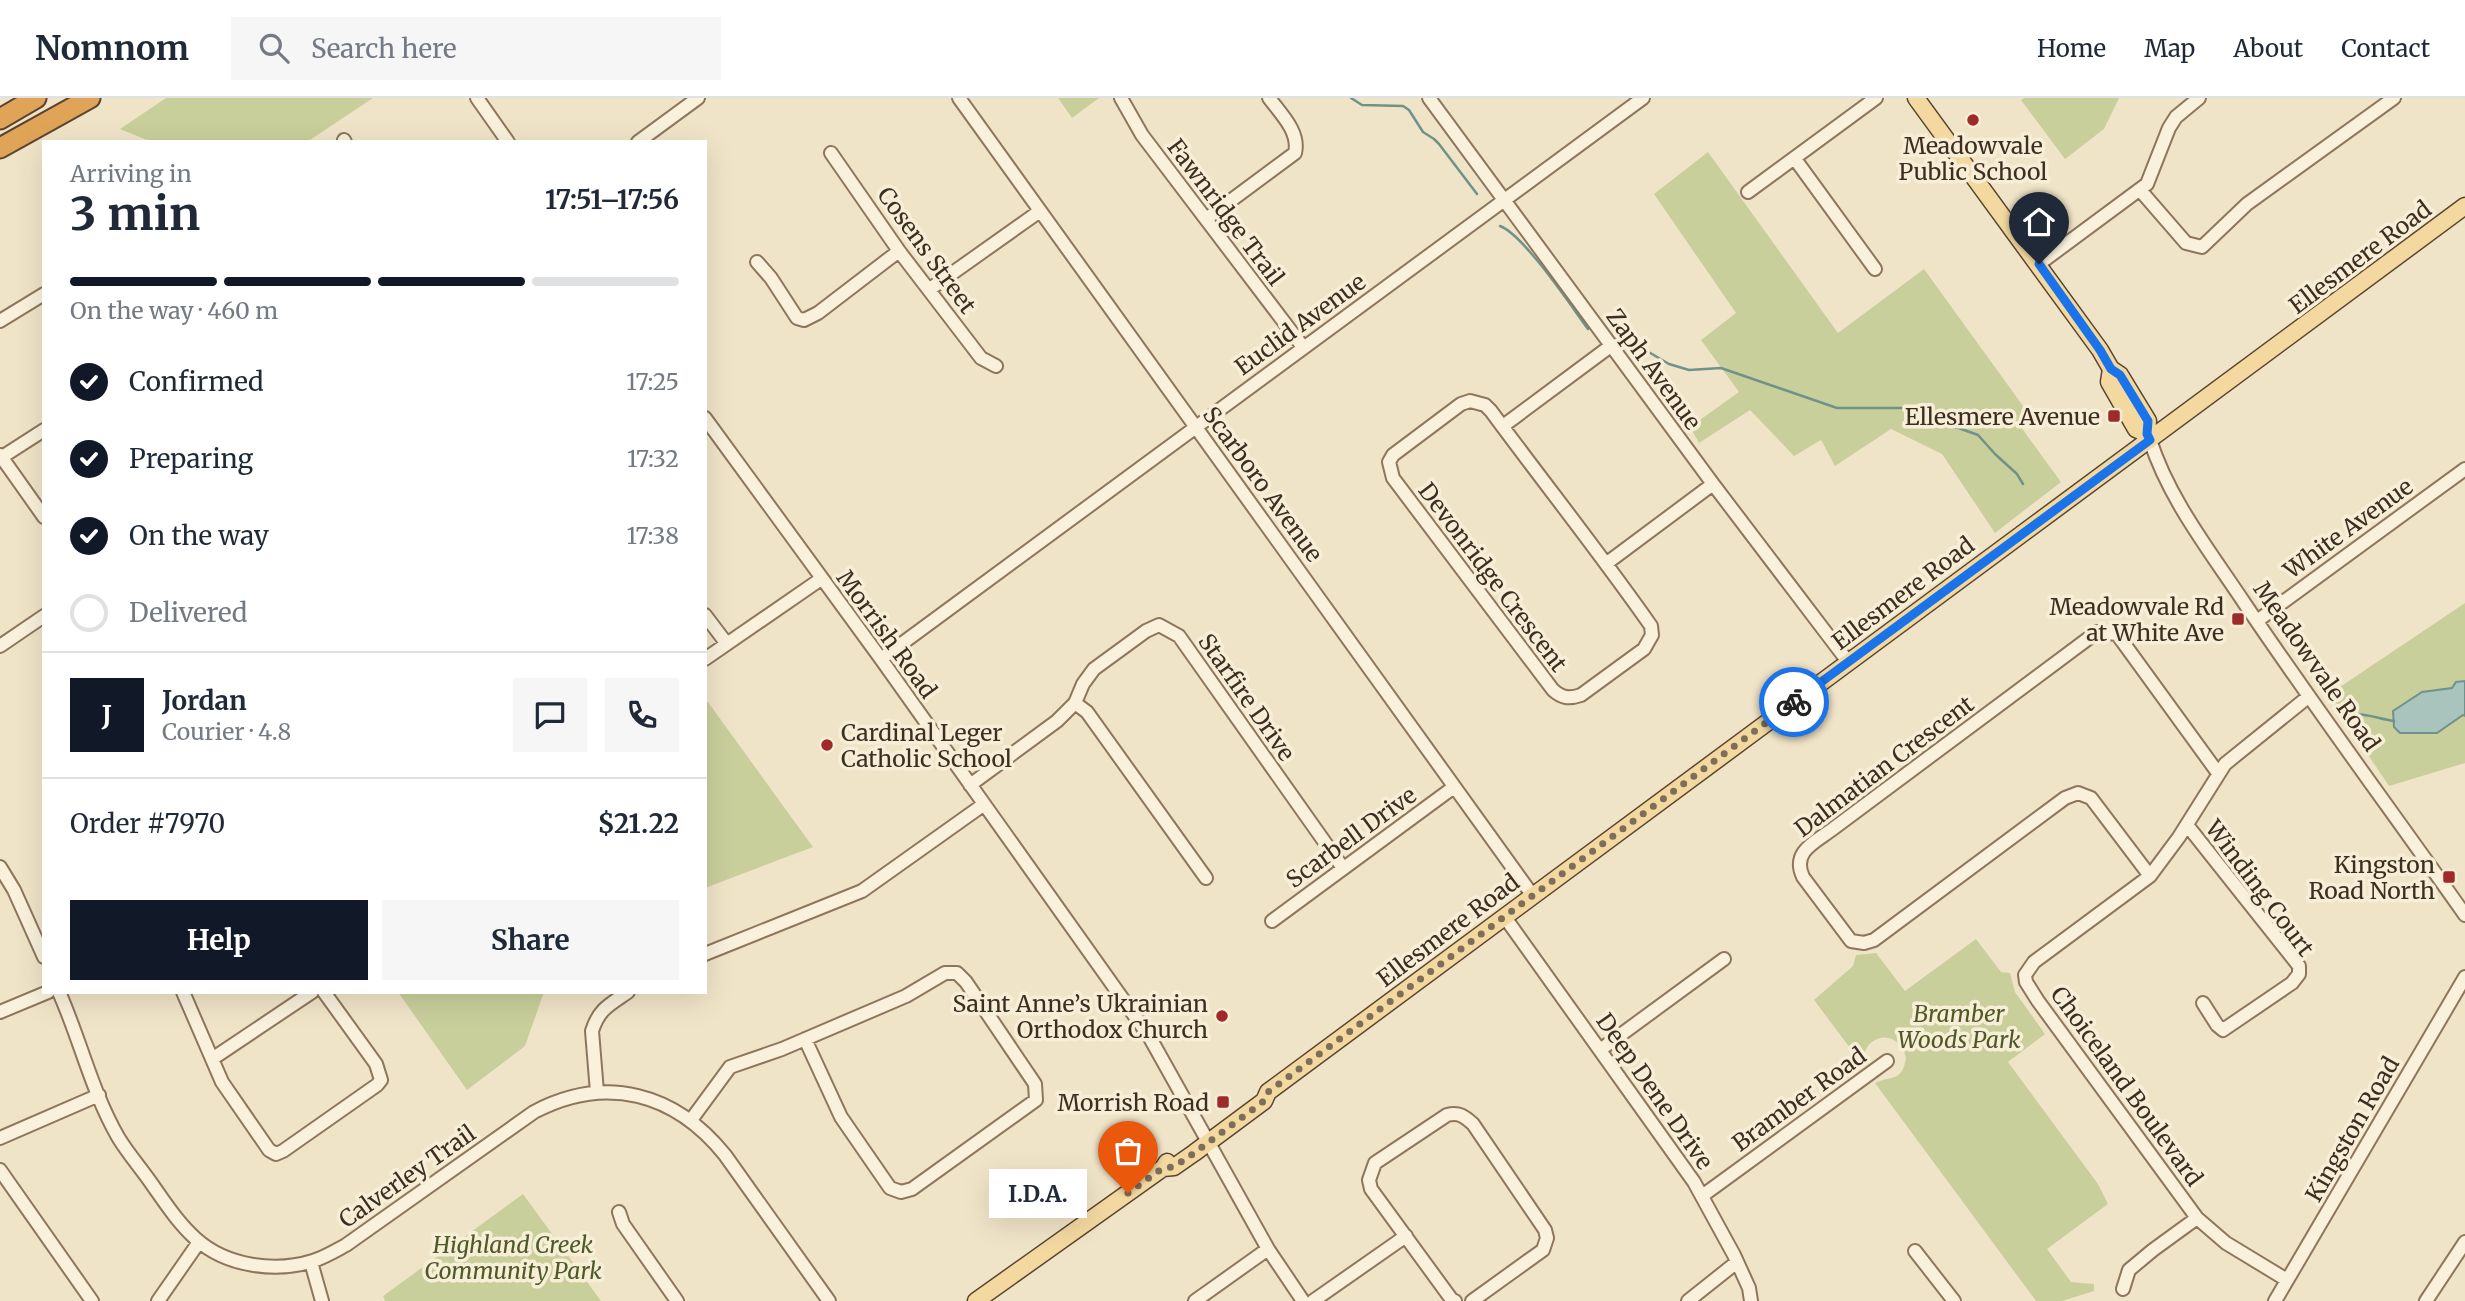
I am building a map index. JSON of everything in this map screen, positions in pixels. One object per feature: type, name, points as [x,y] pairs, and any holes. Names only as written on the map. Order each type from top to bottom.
[{"type":"highway","points":[[0,118],[36,98]]},
{"type":"highway","points":[[0,148],[90,98]]},
{"type":"main road","name":"Meadowvale Road","points":[[1916,98],[2039,264],[2111,369],[2120,375],[2148,421],[2148,437]]},
{"type":"main road","name":"Ellesmere Road","points":[[976,1301],[995,1296],[1163,1168],[1174,1167],[1206,1138],[1264,1101],[1268,1092],[1532,895],[1849,663],[2148,437],[2465,206]]},
{"type":"street","points":[[477,98],[507,140]]},
{"type":"street","points":[[641,140],[698,98]]},
{"type":"street","name":"Scarboro Avenue","points":[[958,98],[1532,895]]},
{"type":"street","name":"Fawnridge Trail","points":[[1121,98],[1142,135],[1303,347]]},
{"type":"street","points":[[1206,219],[1295,153],[1296,138],[1292,129],[1269,98]]},
{"type":"street","name":"Zaph Avenue","points":[[1429,98],[1713,484],[1849,663]]},
{"type":"street","name":"Euclid Avenue","points":[[881,659],[1643,98]]},
{"type":"street","points":[[1748,192],[1876,98]]},
{"type":"street","points":[[2039,264],[2147,184],[2169,128],[2176,117],[2199,98]]},
{"type":"street","points":[[2140,190],[2186,243],[2202,247],[2247,204],[2394,98]]},
{"type":"street","name":"Cosens Street","points":[[831,153],[899,251],[981,358],[996,366]]},
{"type":"street","points":[[1795,159],[1875,269]]},
{"type":"street","points":[[930,289],[1040,211]]},
{"type":"street","points":[[757,262],[797,318],[804,320],[818,313],[899,251]]},
{"type":"street","points":[[0,321],[42,295]]},
{"type":"street","points":[[1503,426],[1612,345]]},
{"type":"street","name":"Devonridge Crescent","points":[[1470,401],[1485,405],[1607,563],[1651,626],[1650,642],[1581,695],[1571,698],[1560,696],[1396,483],[1389,462],[1393,455],[1461,404],[1470,401]]},
{"type":"street","name":"Morrish Road","points":[[707,421],[881,659],[1149,1036],[1268,1249],[1303,1301]]},
{"type":"street","points":[[42,431],[1,456],[42,514]]},
{"type":"street","name":"Meadowvale Road","points":[[2148,437],[2156,459],[2184,512],[2308,697],[2333,728],[2465,915]]},
{"type":"street","name":"White Avenue","points":[[2257,621],[2465,469]]},
{"type":"street","points":[[1607,563],[1713,484]]},
{"type":"street","points":[[707,658],[821,579]]},
{"type":"street","points":[[0,646],[42,617]]},
{"type":"street","points":[[707,617],[727,644]]},
{"type":"street","name":"Starfire Drive","points":[[970,785],[1057,721],[1075,703],[1083,684],[1094,669],[1158,625],[1179,636],[1343,868]]},
{"type":"street","name":"Dalmatian Crescent","points":[[2150,876],[2091,798],[2078,793],[2065,797],[1874,940],[1858,943],[1851,941],[1803,877],[1799,860],[1804,851],[2097,632],[2117,634],[2218,773]]},
{"type":"street","name":"Choiceland Boulevard","points":[[2287,1280],[2226,1242],[2197,1218],[2038,1001],[2026,978],[2027,969],[2034,962],[2150,876],[2187,825],[2225,764],[2308,697]]},
{"type":"street","points":[[1075,703],[1087,712],[1206,878]]},
{"type":"street","name":"Scarbell Drive","points":[[1272,921],[1454,787]]},
{"type":"street","points":[[707,953],[862,891],[983,804]]},
{"type":"street","name":"Winding Court","points":[[2187,825],[2299,966],[2299,974],[2292,983],[2223,1030],[2203,1003]]},
{"type":"street","points":[[2,874],[14,890],[42,953]]},
{"type":"street","name":"Deep Dene Drive","points":[[1504,916],[1702,1196],[1737,1262],[1749,1288],[1751,1301]]},
{"type":"street","points":[[1600,1050],[1724,959]]},
{"type":"street","points":[[691,1120],[730,1067],[805,1040],[906,996],[945,973],[957,973],[966,982],[1035,1084],[1036,1100],[912,1189],[901,1192],[890,1188],[852,1135],[805,1040]]},
{"type":"street","name":"Kingston Road","points":[[2274,1301],[2465,976]]},
{"type":"street","points":[[0,1012],[43,994]]},
{"type":"street","name":"Calverley Trail","points":[[60,994],[118,1137],[176,1219],[199,1242],[247,1264],[289,1266],[311,1262],[346,1245],[534,1112],[566,1098],[612,1092],[643,1097],[673,1109],[706,1133],[725,1155],[829,1301]]},
{"type":"street","points":[[184,994],[227,1092],[261,1141],[276,1154],[283,1152],[381,1080],[376,1064],[325,994]]},
{"type":"street","points":[[212,1059],[309,994]]},
{"type":"street","points":[[597,1093],[593,1031],[595,1023],[598,1015],[625,994]]},
{"type":"street","name":"Bramber Road","points":[[1702,1196],[1887,1061]]},
{"type":"street","points":[[0,1138],[99,1095]]},
{"type":"street","points":[[1455,1301],[1371,1189],[1369,1180],[1372,1167],[1447,1115],[1455,1113],[1463,1115],[1473,1124],[1545,1230],[1547,1238],[1543,1250],[1472,1301]]},
{"type":"street","points":[[0,1170],[92,1301]]},
{"type":"street","points":[[619,1212],[623,1224],[677,1301]]},
{"type":"street","points":[[2123,1289],[2129,1270],[2197,1218]]},
{"type":"street","points":[[1313,1301],[1406,1236]]},
{"type":"street","points":[[158,1301],[199,1242]]},
{"type":"street","points":[[2426,1301],[2465,1242]]},
{"type":"street","points":[[1195,1301],[1268,1249]]},
{"type":"street","points":[[1915,1251],[1954,1301]]},
{"type":"street","points":[[311,1262],[322,1301]]},
{"type":"street","points":[[1688,1301],[1737,1262]]},
{"type":"green space","points":[[166,98],[373,98],[310,140],[147,140],[120,129]]},
{"type":"green space","points":[[1058,98],[1099,98],[1072,118]]},
{"type":"green space","points":[[2119,98],[2104,129],[2065,159],[2021,100]]},
{"type":"green space","points":[[1708,152],[1838,333],[1924,269],[2031,417],[2021,427],[2061,482],[1995,533],[1942,454],[1891,429],[1835,466],[1821,440],[1794,456],[1750,410],[1699,443],[1690,427],[1739,392],[1701,340],[1736,313],[1654,194]]},
{"type":"green space","points":[[2465,603],[2465,763],[2389,786],[2328,695]]},
{"type":"green space","points":[[707,701],[813,847],[707,887]]},
{"type":"green space","name":"Bramber Woods Park","points":[[1976,939],[2001,972],[2010,973],[2015,992],[2045,1034],[2008,1062],[2098,1184],[2108,1204],[2047,1249],[2071,1282],[2094,1284],[2094,1291],[2062,1301],[2036,1301],[1875,1083],[1895,1077],[1902,1071],[1906,1058],[1902,1047],[1889,1038],[1878,1039],[1870,1044],[1859,1060],[1814,1000],[1853,966],[1856,955],[1876,953],[1905,991]]},
{"type":"green space","points":[[399,994],[543,994],[525,1046],[467,1090]]},
{"type":"green space","name":"Highland Creek Community Park","points":[[523,1194],[601,1301],[385,1301],[383,1296]]},
{"type":"water","points":[[2465,681],[2465,716],[2437,733],[2400,733],[2394,727],[2393,711],[2422,692],[2452,688],[2456,682]]},
{"type":"waterway","points":[[1351,98],[1362,105],[1403,106],[1409,110],[1423,132],[1439,144],[1477,194]]},
{"type":"waterway","points":[[1500,226],[1510,232],[1534,256],[1588,329]]},
{"type":"waterway","points":[[1630,341],[1669,364],[1689,370],[1721,368],[1837,408],[1903,408],[1978,435],[2017,474],[2023,484]]},
{"type":"waterway","points":[[2353,714],[2394,721]]},
{"type":"way so far","points":[[1128,1193],[1163,1168],[1174,1167],[1224,1131],[1264,1101],[1268,1092],[1794,702]]},
{"type":"place","name":"Meadowvale Public School","points":[[1973,120]]},
{"type":"place","name":"Ellesmere Avenue","points":[[2114,416]]},
{"type":"place","name":"Meadowvale Rd at White Ave","points":[[2238,619]]},
{"type":"place","name":"Cardinal Leger Catholic School","points":[[827,745]]},
{"type":"place","name":"Kingston Road North","points":[[2449,877]]},
{"type":"place","name":"Saint Anne’s Ukrainian Orthodox Church","points":[[1222,1016]]},
{"type":"place","name":"Morrish Road","points":[[1223,1102]]},
{"type":"place","name":"I.D.A.","points":[[1128,1193]]},
{"type":"route","points":[[1794,702],[2150,440],[2147,434],[2148,421],[2120,375],[2111,369],[2039,264]]}]
